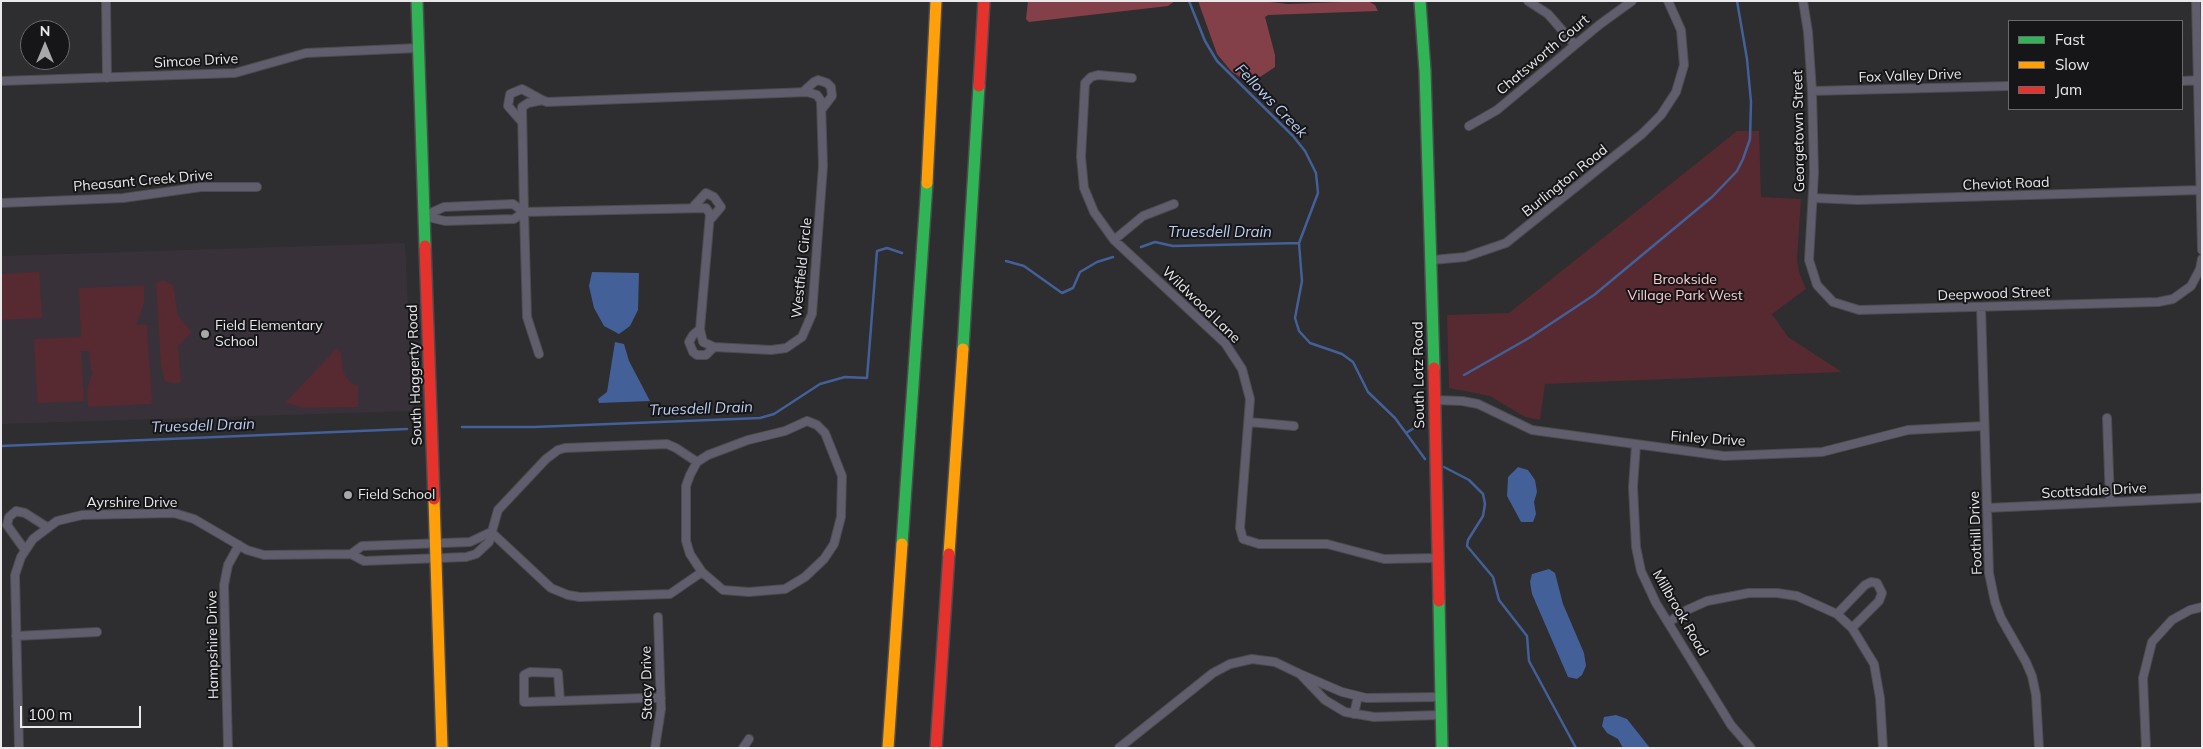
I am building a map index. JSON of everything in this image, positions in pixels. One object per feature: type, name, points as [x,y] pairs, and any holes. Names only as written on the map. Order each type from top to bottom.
[{"type":"main road","name":"South Haggerty Road","points":[[417,1],[442,748]]},
{"type":"main road","points":[[888,748],[925,211],[936,1]]},
{"type":"main road","points":[[936,748],[970,259],[984,1]]},
{"type":"main road","name":"South Lotz Road","points":[[1420,1],[1425,71],[1432,260],[1442,748]]},
{"type":"street","points":[[106,1],[107,78]]},
{"type":"street","points":[[1528,1],[1548,14],[1576,45]]},
{"type":"street","name":"Chatsworth Court","points":[[1469,126],[1497,110],[1632,1]]},
{"type":"street","name":"Burlington Road","points":[[1432,260],[1476,255],[1518,236],[1653,124],[1672,101],[1682,74],[1683,39],[1677,19],[1668,1]]},
{"type":"street","name":"Georgetown Street","points":[[1803,1],[1808,32],[1812,91],[1813,198],[1809,260]]},
{"type":"street","points":[[2196,1],[2202,250]]},
{"type":"street","name":"Simcoe Drive","points":[[1,81],[235,73],[306,53],[418,48]]},
{"type":"street","name":"Wildwood Lane","points":[[1132,78],[1098,75],[1088,80],[1084,88],[1081,173],[1094,212],[1114,240],[1225,343],[1234,354],[1242,369],[1249,391],[1249,422],[1240,528],[1243,538],[1248,542],[1259,544],[1319,544],[1384,559],[1438,558]]},
{"type":"street","name":"Westfield Circle","points":[[522,122],[508,106],[510,94],[522,89],[546,102],[803,92],[818,80],[827,83],[832,96],[822,109],[823,166],[810,322],[802,337],[795,343],[776,350],[714,347],[706,356],[696,355],[693,352],[689,342],[692,335],[700,329],[710,220],[721,207],[714,197],[706,193],[693,207]]},
{"type":"street","points":[[2183,81],[2198,80]]},
{"type":"street","name":"Fox Valley Drive","points":[[1812,91],[2008,86]]},
{"type":"street","points":[[803,92],[817,95],[821,101],[822,109]]},
{"type":"street","name":"Westfield Circle","points":[[539,354],[527,316],[522,107],[528,102],[542,100]]},
{"type":"street","name":"Pheasant Creek Drive","points":[[1,202],[123,198],[201,187],[257,187]]},
{"type":"street","name":"Cheviot Road","points":[[1813,198],[1858,200],[2200,190]]},
{"type":"street","points":[[424,216],[444,207],[514,204],[524,212]]},
{"type":"street","points":[[1114,240],[1143,216],[1174,204]]},
{"type":"street","points":[[424,216],[445,221],[514,220],[524,212],[693,207],[706,208],[710,214],[710,220]]},
{"type":"street","name":"Deepwood Street","points":[[1809,260],[1815,280],[1824,295],[1846,308],[1859,310],[2166,301],[2181,295],[2197,277],[2202,259]]},
{"type":"street","name":"Foothill Drive","points":[[1981,307],[1988,563],[1992,588],[2001,618],[2032,676],[2037,708],[2039,748]]},
{"type":"street","points":[[700,329],[703,342],[714,347]]},
{"type":"street","name":"Finley Drive","points":[[1435,400],[1462,400],[1478,404],[1532,430],[1724,456],[1801,454],[1840,449],[1908,430],[1984,426]]},
{"type":"street","points":[[2107,418],[2110,502]]},
{"type":"street","points":[[807,421],[817,425],[825,433],[842,476],[841,517],[834,544],[816,566],[795,584],[785,589],[730,591],[718,586],[702,572],[690,554],[686,541],[686,486],[697,462],[708,455],[748,440],[785,431],[807,421]]},
{"type":"street","points":[[1249,422],[1294,426]]},
{"type":"street","points":[[491,532],[470,542],[476,554],[489,542],[498,510],[546,459],[558,450],[565,448],[666,444],[676,448],[697,462]]},
{"type":"street","name":"Millbrook Road","points":[[1636,445],[1633,487],[1637,557],[1649,589],[1731,725],[1751,748]]},
{"type":"street","name":"Scottsdale Drive","points":[[1987,508],[2202,498]]},
{"type":"street","points":[[25,550],[7,525],[9,517],[16,511],[25,513],[47,527]]},
{"type":"street","name":"Ayrshire Drive","points":[[19,748],[14,585],[18,565],[25,550],[47,527],[58,521],[82,515],[174,513],[194,519],[255,553],[273,556],[351,554],[364,561],[466,558],[476,554]]},
{"type":"street","points":[[491,532],[551,588],[568,595],[580,597],[670,594],[702,572]]},
{"type":"street","name":"Ayrshire Drive","points":[[351,554],[362,546],[470,542]]},
{"type":"street","name":"Hampshire Drive","points":[[228,748],[224,585],[228,565],[239,545]]},
{"type":"street","points":[[1837,614],[1865,585],[1871,582],[1877,583],[1882,594],[1879,601],[1852,628]]},
{"type":"street","points":[[1669,622],[1707,601],[1749,592],[1797,596],[1837,614],[1852,628],[1868,652],[1878,678],[1883,748]]},
{"type":"street","points":[[2146,748],[2144,678],[2152,642],[2172,620],[2190,610],[2202,607]]},
{"type":"street","name":"Stacy Drive","points":[[655,748],[660,726],[661,698],[658,617]]},
{"type":"street","points":[[16,636],[97,632]]},
{"type":"street","points":[[1120,748],[1213,673],[1230,664],[1252,659],[1268,660],[1358,696],[1385,699],[1441,697]]},
{"type":"street","points":[[560,701],[558,673],[530,672],[524,675],[524,702],[560,701],[661,698]]},
{"type":"street","points":[[1300,674],[1335,708],[1354,714],[1374,717],[1441,714]]},
{"type":"street","points":[[1354,714],[1358,696]]},
{"type":"street","points":[[743,748],[749,739]]},
{"type":"shaded area","points":[[1028,1],[1175,1],[1168,6],[1029,22],[1026,19]]},
{"type":"shaded area","points":[[1198,1],[1261,1],[1288,4],[1368,1],[1375,5],[1378,11],[1268,15],[1265,17],[1275,55],[1275,67],[1254,81],[1245,80],[1232,72],[1217,54]]},
{"type":"shaded area","name":"Field Elementary School","points":[[405,243],[413,411],[1,424],[1,256]]},
{"type":"green space","name":"Brookside Village Park West","points":[[1737,131],[1759,131],[1761,197],[1801,199],[1797,259],[1799,272],[1806,289],[1772,314],[1788,337],[1842,372],[1545,384],[1540,420],[1525,417],[1490,396],[1449,388],[1447,315],[1509,313]]},
{"type":"green space","points":[[39,272],[42,318],[1,320],[1,274]]},
{"type":"green space","points":[[163,280],[173,285],[178,316],[192,332],[178,346],[181,382],[175,384],[165,381],[161,366],[156,283]]},
{"type":"green space","points":[[144,286],[144,303],[136,325],[147,325],[152,404],[88,407],[87,390],[93,371],[91,371],[89,351],[81,351],[84,401],[37,403],[34,339],[81,337],[79,288]]},
{"type":"green space","points":[[336,349],[341,353],[343,372],[349,381],[358,386],[358,407],[302,408],[286,402]]},
{"type":"water","points":[[592,272],[639,273],[638,310],[630,326],[619,334],[604,326],[594,308],[589,286]]},
{"type":"water","points":[[615,342],[624,344],[629,361],[650,401],[599,403],[598,399],[607,392]]},
{"type":"water","points":[[1518,467],[1528,470],[1535,480],[1537,492],[1534,502],[1536,514],[1533,522],[1521,522],[1507,496],[1508,477]]},
{"type":"water","points":[[1549,569],[1555,573],[1563,604],[1584,653],[1586,666],[1582,675],[1577,679],[1568,677],[1532,594],[1530,582],[1532,574]]},
{"type":"water","points":[[1616,715],[1627,719],[1650,748],[1623,748],[1618,739],[1607,733],[1602,726],[1604,717]]},
{"type":"waterway","name":"Fellows Creek","points":[[1189,1],[1205,41],[1217,61],[1293,136],[1305,151],[1316,173],[1318,193],[1299,243],[1302,281],[1295,318],[1299,331],[1310,343],[1342,354],[1353,362],[1368,392],[1395,418],[1425,459]]},
{"type":"waterway","points":[[1464,375],[1529,338],[1594,295],[1712,197],[1737,171],[1750,139],[1751,102],[1747,59],[1737,1]]},
{"type":"waterway","name":"Truesdell Drain","points":[[1141,247],[1155,242],[1173,246],[1299,243]]},
{"type":"waterway","name":"Truesdell Drain","points":[[462,427],[534,427],[760,418],[774,414],[820,384],[845,377],[867,378],[877,251],[887,248],[902,253]]},
{"type":"waterway","name":"Truesdell Drain","points":[[1006,261],[1024,266],[1062,293],[1073,288],[1080,272],[1097,262],[1113,257]]},
{"type":"waterway","points":[[1406,433],[1424,422]]},
{"type":"waterway","name":"Truesdell Drain","points":[[1,446],[407,429]]},
{"type":"waterway","name":"Fellows Creek","points":[[1444,467],[1469,480],[1483,494],[1485,504],[1483,516],[1468,540],[1467,546],[1493,577],[1499,600],[1527,636],[1529,661],[1576,748]]},
{"type":"traffic: fast","points":[[417,1],[425,246]]},
{"type":"traffic: fast","points":[[1420,1],[1425,71],[1434,368]]},
{"type":"traffic: fast","points":[[963,349],[979,86]]},
{"type":"traffic: fast","points":[[902,544],[927,183]]},
{"type":"traffic: fast","points":[[1439,601],[1442,748]]},
{"type":"traffic: slow","points":[[927,183],[936,1]]},
{"type":"traffic: slow","points":[[949,554],[963,349]]},
{"type":"traffic: slow","points":[[434,499],[442,748]]},
{"type":"traffic: slow","points":[[888,748],[902,544]]},
{"type":"traffic: jam","points":[[979,86],[984,1]]},
{"type":"traffic: jam","points":[[425,246],[434,499]]},
{"type":"traffic: jam","points":[[1434,368],[1439,601]]},
{"type":"traffic: jam","points":[[936,748],[949,554]]},
{"type":"place","name":"Field Elementary School","points":[[205,334]]},
{"type":"place","name":"Field School","points":[[348,495]]}]
